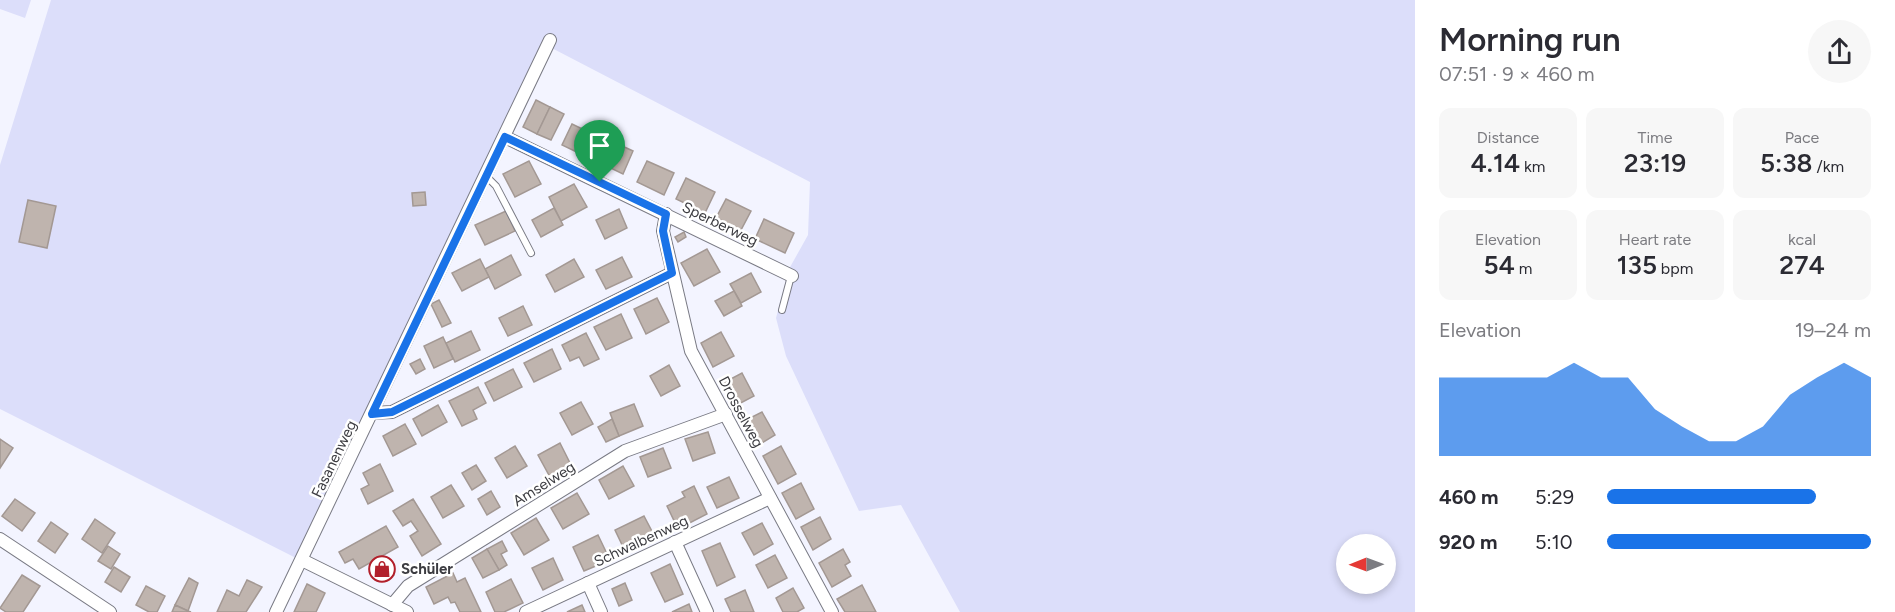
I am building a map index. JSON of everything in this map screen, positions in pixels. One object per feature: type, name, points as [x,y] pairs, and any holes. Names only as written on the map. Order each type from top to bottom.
[{"type":"street","name":"Fasanenweg","points":[[276,612],[550,40]]},
{"type":"street","name":"Sperberweg","points":[[505,137],[792,276]]},
{"type":"street","name":"Drosselweg","points":[[666,214],[663,231],[691,351],[832,612]]},
{"type":"street","points":[[372,414],[392,412],[672,273]]},
{"type":"street","name":"Amselweg","points":[[392,605],[408,586],[625,451],[726,414]]},
{"type":"street","name":"Schwalbenweg","points":[[526,612],[771,498]]},
{"type":"street","points":[[0,539],[110,612]]},
{"type":"street","points":[[675,542],[707,612]]},
{"type":"street","points":[[302,560],[407,612]]},
{"type":"street","points":[[588,583],[601,612]]},
{"type":"lane","points":[[486,176],[496,186],[531,253]]},
{"type":"lane","points":[[782,310],[792,276]]},
{"type":"shaded area","points":[[0,0],[31,0],[25,18],[0,9]]},
{"type":"shaded area","points":[[51,0],[1415,0],[1415,612],[960,612],[901,505],[859,511],[786,356],[776,318],[789,269],[808,235],[810,182],[544,44],[296,558],[0,409],[0,165]]},
{"type":"building","points":[[536,100],[550,107],[537,134],[523,127]]},
{"type":"building","points":[[550,107],[564,114],[551,140],[537,134]]},
{"type":"building","points":[[572,124],[599,137],[589,158],[562,145]]},
{"type":"building","points":[[609,140],[633,151],[623,174],[598,162]]},
{"type":"building","points":[[529,161],[541,184],[515,197],[503,174]]},
{"type":"building","points":[[647,161],[674,173],[664,195],[637,182]]},
{"type":"building","points":[[686,178],[715,192],[705,213],[676,199]]},
{"type":"building","points":[[574,184],[587,207],[561,221],[549,197]]},
{"type":"building","points":[[425,192],[426,205],[413,206],[412,193]]},
{"type":"building","points":[[726,199],[751,211],[741,230],[716,218]]},
{"type":"building","points":[[28,200],[56,206],[47,248],[19,242]]},
{"type":"building","points":[[554,208],[563,225],[541,237],[532,220]]},
{"type":"building","points":[[619,209],[627,228],[605,239],[596,220]]},
{"type":"building","points":[[506,211],[515,231],[485,245],[475,225]]},
{"type":"building","points":[[764,219],[794,233],[785,253],[755,239]]},
{"type":"building","points":[[684,232],[686,237],[678,242],[675,237]]},
{"type":"building","points":[[707,249],[720,272],[694,286],[681,263]]},
{"type":"building","points":[[511,255],[521,275],[495,289],[485,269]]},
{"type":"building","points":[[622,257],[632,277],[606,289],[596,270]]},
{"type":"building","points":[[480,259],[489,277],[462,291],[452,273]]},
{"type":"building","points":[[574,259],[584,277],[555,292],[546,275]]},
{"type":"building","points":[[751,273],[761,292],[741,303],[730,284]]},
{"type":"building","points":[[734,291],[742,306],[724,316],[715,301]]},
{"type":"building","points":[[657,298],[669,322],[646,334],[634,309]]},
{"type":"building","points":[[439,300],[451,323],[442,327],[431,304]]},
{"type":"building","points":[[523,306],[532,325],[508,336],[499,318]]},
{"type":"building","points":[[621,314],[632,338],[606,350],[594,327]]},
{"type":"building","points":[[471,331],[480,350],[455,362],[446,343]]},
{"type":"building","points":[[721,332],[734,356],[713,367],[701,343]]},
{"type":"building","points":[[586,333],[599,359],[584,366],[579,357],[570,361],[562,345]]},
{"type":"building","points":[[443,337],[453,359],[434,368],[424,346]]},
{"type":"building","points":[[552,349],[561,369],[534,382],[524,363]]},
{"type":"building","points":[[420,359],[425,369],[416,374],[410,364]]},
{"type":"building","points":[[669,365],[680,386],[661,396],[650,376]]},
{"type":"building","points":[[513,369],[522,387],[494,401],[485,383]]},
{"type":"building","points":[[742,373],[754,396],[735,406],[723,383]]},
{"type":"building","points":[[478,387],[486,403],[473,410],[477,419],[462,426],[449,401]]},
{"type":"building","points":[[581,402],[593,424],[572,435],[560,413]]},
{"type":"building","points":[[634,404],[643,426],[619,436],[610,413]]},
{"type":"building","points":[[438,405],[447,422],[422,436],[413,419]]},
{"type":"building","points":[[762,412],[775,435],[757,446],[744,421]]},
{"type":"building","points":[[612,419],[619,436],[606,442],[598,427]]},
{"type":"building","points":[[405,424],[416,444],[393,456],[383,436]]},
{"type":"building","points":[[708,432],[715,453],[693,461],[685,439]]},
{"type":"building","points":[[0,439],[13,448],[0,468]]},
{"type":"building","points":[[560,443],[571,465],[550,477],[538,455]]},
{"type":"building","points":[[515,446],[527,466],[507,478],[495,458]]},
{"type":"building","points":[[781,446],[796,474],[778,484],[763,456]]},
{"type":"building","points":[[663,448],[671,468],[648,477],[640,457]]},
{"type":"building","points":[[380,464],[393,491],[368,504],[361,489],[369,485],[363,473]]},
{"type":"building","points":[[476,465],[486,481],[472,490],[462,473]]},
{"type":"building","points":[[623,466],[634,486],[609,499],[599,480]]},
{"type":"building","points":[[729,477],[739,498],[717,508],[707,487]]},
{"type":"building","points":[[801,483],[814,509],[796,519],[782,493]]},
{"type":"building","points":[[451,485],[464,506],[443,518],[431,497]]},
{"type":"building","points":[[694,486],[707,514],[678,529],[667,506],[685,497],[682,492]]},
{"type":"building","points":[[491,491],[500,507],[487,515],[478,499]]},
{"type":"building","points":[[577,493],[589,514],[563,529],[551,508]]},
{"type":"building","points":[[15,499],[35,513],[22,531],[2,516]]},
{"type":"building","points":[[413,499],[441,544],[422,556],[410,536],[418,531],[411,521],[403,526],[393,511]]},
{"type":"building","points":[[644,516],[656,539],[626,553],[615,530]]},
{"type":"building","points":[[820,517],[831,539],[813,550],[801,527]]},
{"type":"building","points":[[536,518],[549,540],[524,555],[511,533]]},
{"type":"building","points":[[95,519],[115,533],[102,553],[82,539]]},
{"type":"building","points":[[51,522],[68,534],[55,553],[38,541]]},
{"type":"building","points":[[762,523],[773,544],[754,555],[742,533]]},
{"type":"building","points":[[386,526],[398,547],[359,569],[353,559],[345,563],[339,552]]},
{"type":"building","points":[[598,535],[610,560],[584,571],[573,547]]},
{"type":"building","points":[[502,541],[507,551],[501,554],[507,565],[499,570],[487,549]]},
{"type":"building","points":[[720,543],[735,577],[717,586],[702,551]]},
{"type":"building","points":[[108,546],[120,554],[111,569],[98,561]]},
{"type":"building","points":[[487,549],[499,570],[483,578],[472,558]]},
{"type":"building","points":[[843,549],[850,562],[845,565],[851,576],[832,587],[819,563]]},
{"type":"building","points":[[775,555],[787,578],[768,588],[756,565]]},
{"type":"building","name":"Schüler","points":[[383,556],[394,575],[382,581],[371,562]]},
{"type":"building","points":[[553,558],[563,580],[543,590],[532,568]]},
{"type":"building","points":[[670,564],[683,594],[665,602],[651,573]]},
{"type":"building","points":[[114,567],[130,577],[121,592],[105,582]]},
{"type":"building","points":[[453,573],[457,582],[465,578],[481,612],[460,612],[455,602],[451,603],[448,597],[434,604],[426,587]]},
{"type":"building","points":[[22,575],[40,586],[23,612],[6,612],[0,608]]},
{"type":"building","points":[[189,578],[198,583],[188,611],[175,605]]},
{"type":"building","points":[[511,579],[523,603],[504,612],[495,612],[486,592]]},
{"type":"building","points":[[247,580],[262,587],[246,612],[217,612],[227,590],[239,596]]},
{"type":"building","points":[[625,583],[632,600],[619,606],[612,589]]},
{"type":"building","points":[[307,584],[325,593],[316,612],[294,612]]},
{"type":"building","points":[[862,585],[876,612],[845,612],[837,599]]},
{"type":"building","points":[[146,586],[165,596],[157,612],[149,612],[136,605]]},
{"type":"building","points":[[793,588],[804,608],[797,612],[783,612],[776,598]]},
{"type":"building","points":[[745,590],[754,612],[731,612],[725,599]]},
{"type":"building","points":[[689,604],[692,612],[672,612]]},
{"type":"building","points":[[175,605],[188,611],[191,612],[172,612]]},
{"type":"building","points":[[582,605],[585,612],[567,612]]},
{"type":"place","name":"Schüler","points":[[382,569]]},
{"type":"route","points":[[505,137],[600,182],[666,214],[663,231],[672,273],[392,412],[372,414],[505,137]]}]
